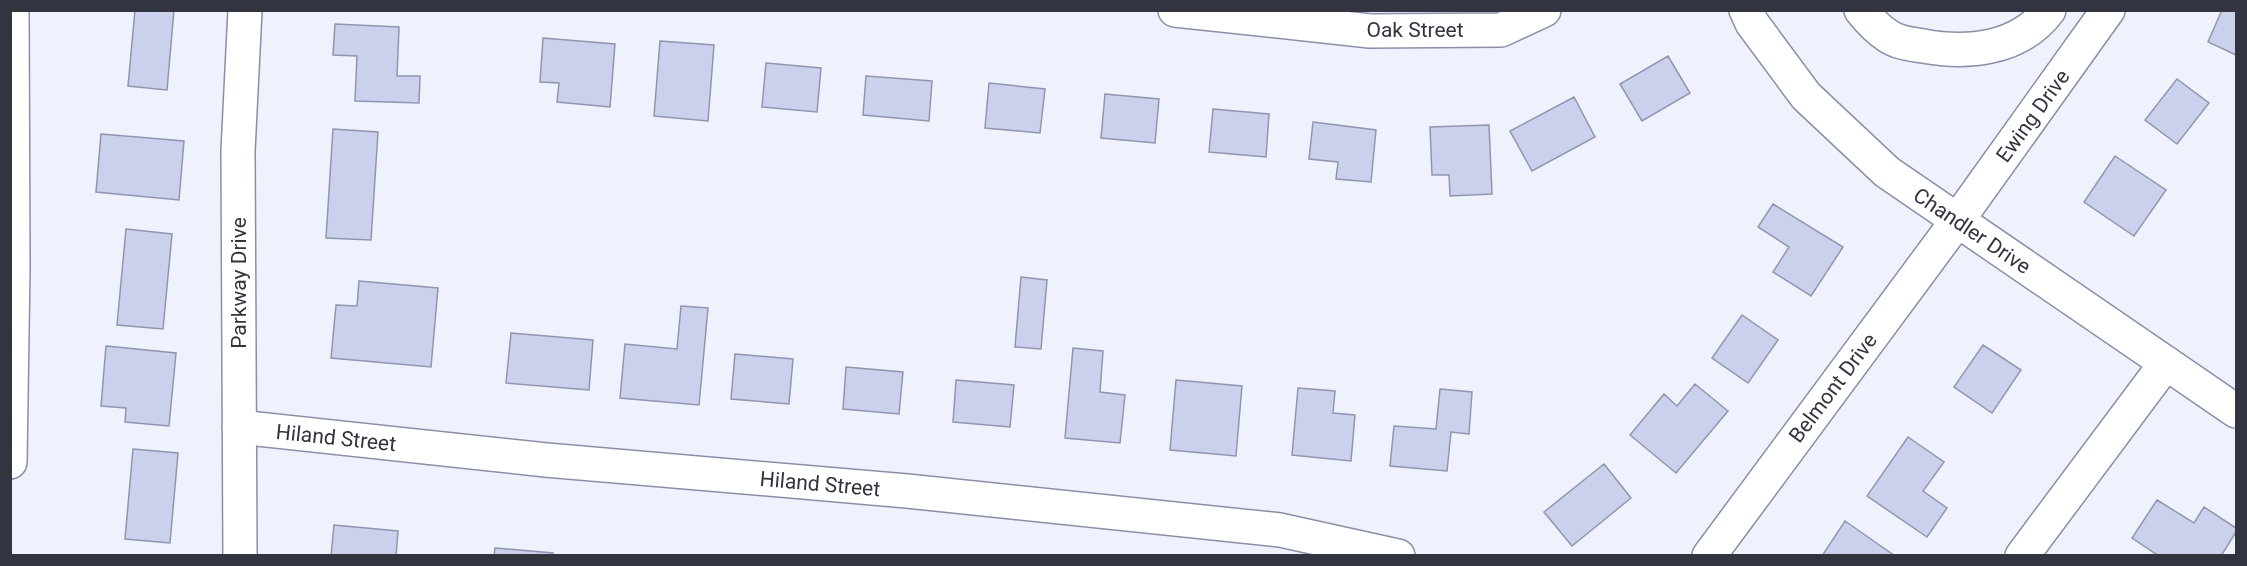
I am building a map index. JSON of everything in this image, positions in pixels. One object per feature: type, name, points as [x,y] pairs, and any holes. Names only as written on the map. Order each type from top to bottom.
[{"type":"street","points":[[10,462],[13,267],[12,10]]},
{"type":"street","name":"Parkway Drive","points":[[240,555],[238,151],[245,10]]},
{"type":"street","name":"Oak Street","points":[[1175,10],[1370,31],[1501,30],[1544,10]]},
{"type":"street","name":"Chandler Drive","points":[[1746,10],[1752,23],[1806,96],[1887,172],[2236,411]]},
{"type":"street","points":[[1861,10],[1872,25],[1889,37],[1904,43],[1947,51],[1970,51],[2007,42],[2042,20],[2049,10]]},
{"type":"street","name":"Ewing Drive","points":[[1957,221],[2108,10]]},
{"type":"street","name":"Belmont Drive","points":[[1709,555],[1957,221]]},
{"type":"street","points":[[2022,555],[2166,363]]},
{"type":"street","name":"Hiland Street","points":[[239,427],[546,460],[907,491],[1280,530],[1398,555]]},
{"type":"building","points":[[135,10],[174,10],[167,90],[128,86]]},
{"type":"building","points":[[2222,10],[2236,10],[2236,55],[2208,42]]},
{"type":"building","points":[[335,24],[399,27],[397,76],[420,76],[419,103],[355,101],[357,56],[333,55]]},
{"type":"building","points":[[543,38],[615,44],[610,107],[557,102],[559,83],[540,82]]},
{"type":"building","points":[[660,41],[714,45],[708,121],[654,116]]},
{"type":"building","points":[[1668,56],[1690,93],[1642,121],[1620,84]]},
{"type":"building","points":[[766,63],[821,68],[817,112],[762,107]]},
{"type":"building","points":[[866,76],[932,81],[929,121],[863,115]]},
{"type":"building","points":[[2177,79],[2209,103],[2177,144],[2145,120]]},
{"type":"building","points":[[989,83],[1045,89],[1040,133],[985,128]]},
{"type":"building","points":[[1105,94],[1159,99],[1155,143],[1101,138]]},
{"type":"building","points":[[1574,97],[1595,137],[1532,171],[1510,131]]},
{"type":"building","points":[[1213,109],[1269,114],[1266,157],[1209,152]]},
{"type":"building","points":[[1313,122],[1376,130],[1371,182],[1336,179],[1338,162],[1309,159]]},
{"type":"building","points":[[1489,125],[1492,194],[1450,196],[1449,175],[1432,175],[1430,127]]},
{"type":"building","points":[[333,129],[378,132],[371,240],[326,238]]},
{"type":"building","points":[[101,134],[184,141],[179,200],[96,192]]},
{"type":"building","points":[[2115,156],[2166,190],[2134,236],[2084,202]]},
{"type":"building","points":[[1773,204],[1843,247],[1811,296],[1773,272],[1789,247],[1758,227]]},
{"type":"building","points":[[126,229],[172,234],[163,329],[117,325]]},
{"type":"building","points":[[1021,277],[1047,280],[1041,349],[1015,347]]},
{"type":"building","points":[[359,281],[438,288],[431,367],[331,358],[336,305],[357,306]]},
{"type":"building","points":[[681,306],[708,308],[699,405],[620,398],[625,344],[677,349]]},
{"type":"building","points":[[1742,315],[1778,340],[1748,383],[1712,358]]},
{"type":"building","points":[[511,333],[593,340],[589,390],[506,383]]},
{"type":"building","points":[[1983,345],[2021,370],[1992,413],[1954,387]]},
{"type":"building","points":[[106,346],[176,353],[169,426],[125,422],[126,408],[101,406]]},
{"type":"building","points":[[1073,348],[1103,351],[1100,392],[1125,395],[1120,443],[1065,438]]},
{"type":"building","points":[[735,354],[793,359],[789,404],[731,399]]},
{"type":"building","points":[[846,367],[903,372],[899,414],[843,409]]},
{"type":"building","points":[[956,380],[1014,385],[1010,427],[953,422]]},
{"type":"building","points":[[1176,380],[1242,386],[1236,456],[1170,450]]},
{"type":"building","points":[[1695,384],[1728,411],[1676,473],[1630,435],[1664,394],[1677,406]]},
{"type":"building","points":[[1298,388],[1335,391],[1333,413],[1355,415],[1351,461],[1292,455]]},
{"type":"building","points":[[1440,389],[1472,392],[1469,434],[1451,432],[1447,471],[1390,466],[1394,426],[1436,429]]},
{"type":"building","points":[[1908,437],[1944,462],[1923,491],[1947,508],[1927,537],[1867,496]]},
{"type":"building","points":[[133,449],[178,453],[170,543],[125,539]]},
{"type":"building","points":[[1604,464],[1631,498],[1572,546],[1544,512]]},
{"type":"building","points":[[2157,500],[2194,523],[2204,507],[2236,528],[2236,532],[2221,556],[2159,556],[2132,538]]},
{"type":"building","points":[[1845,521],[1895,556],[1822,556]]},
{"type":"building","points":[[334,525],[398,531],[396,556],[331,556]]},
{"type":"building","points":[[495,548],[553,553],[552,556],[494,556]]}]
